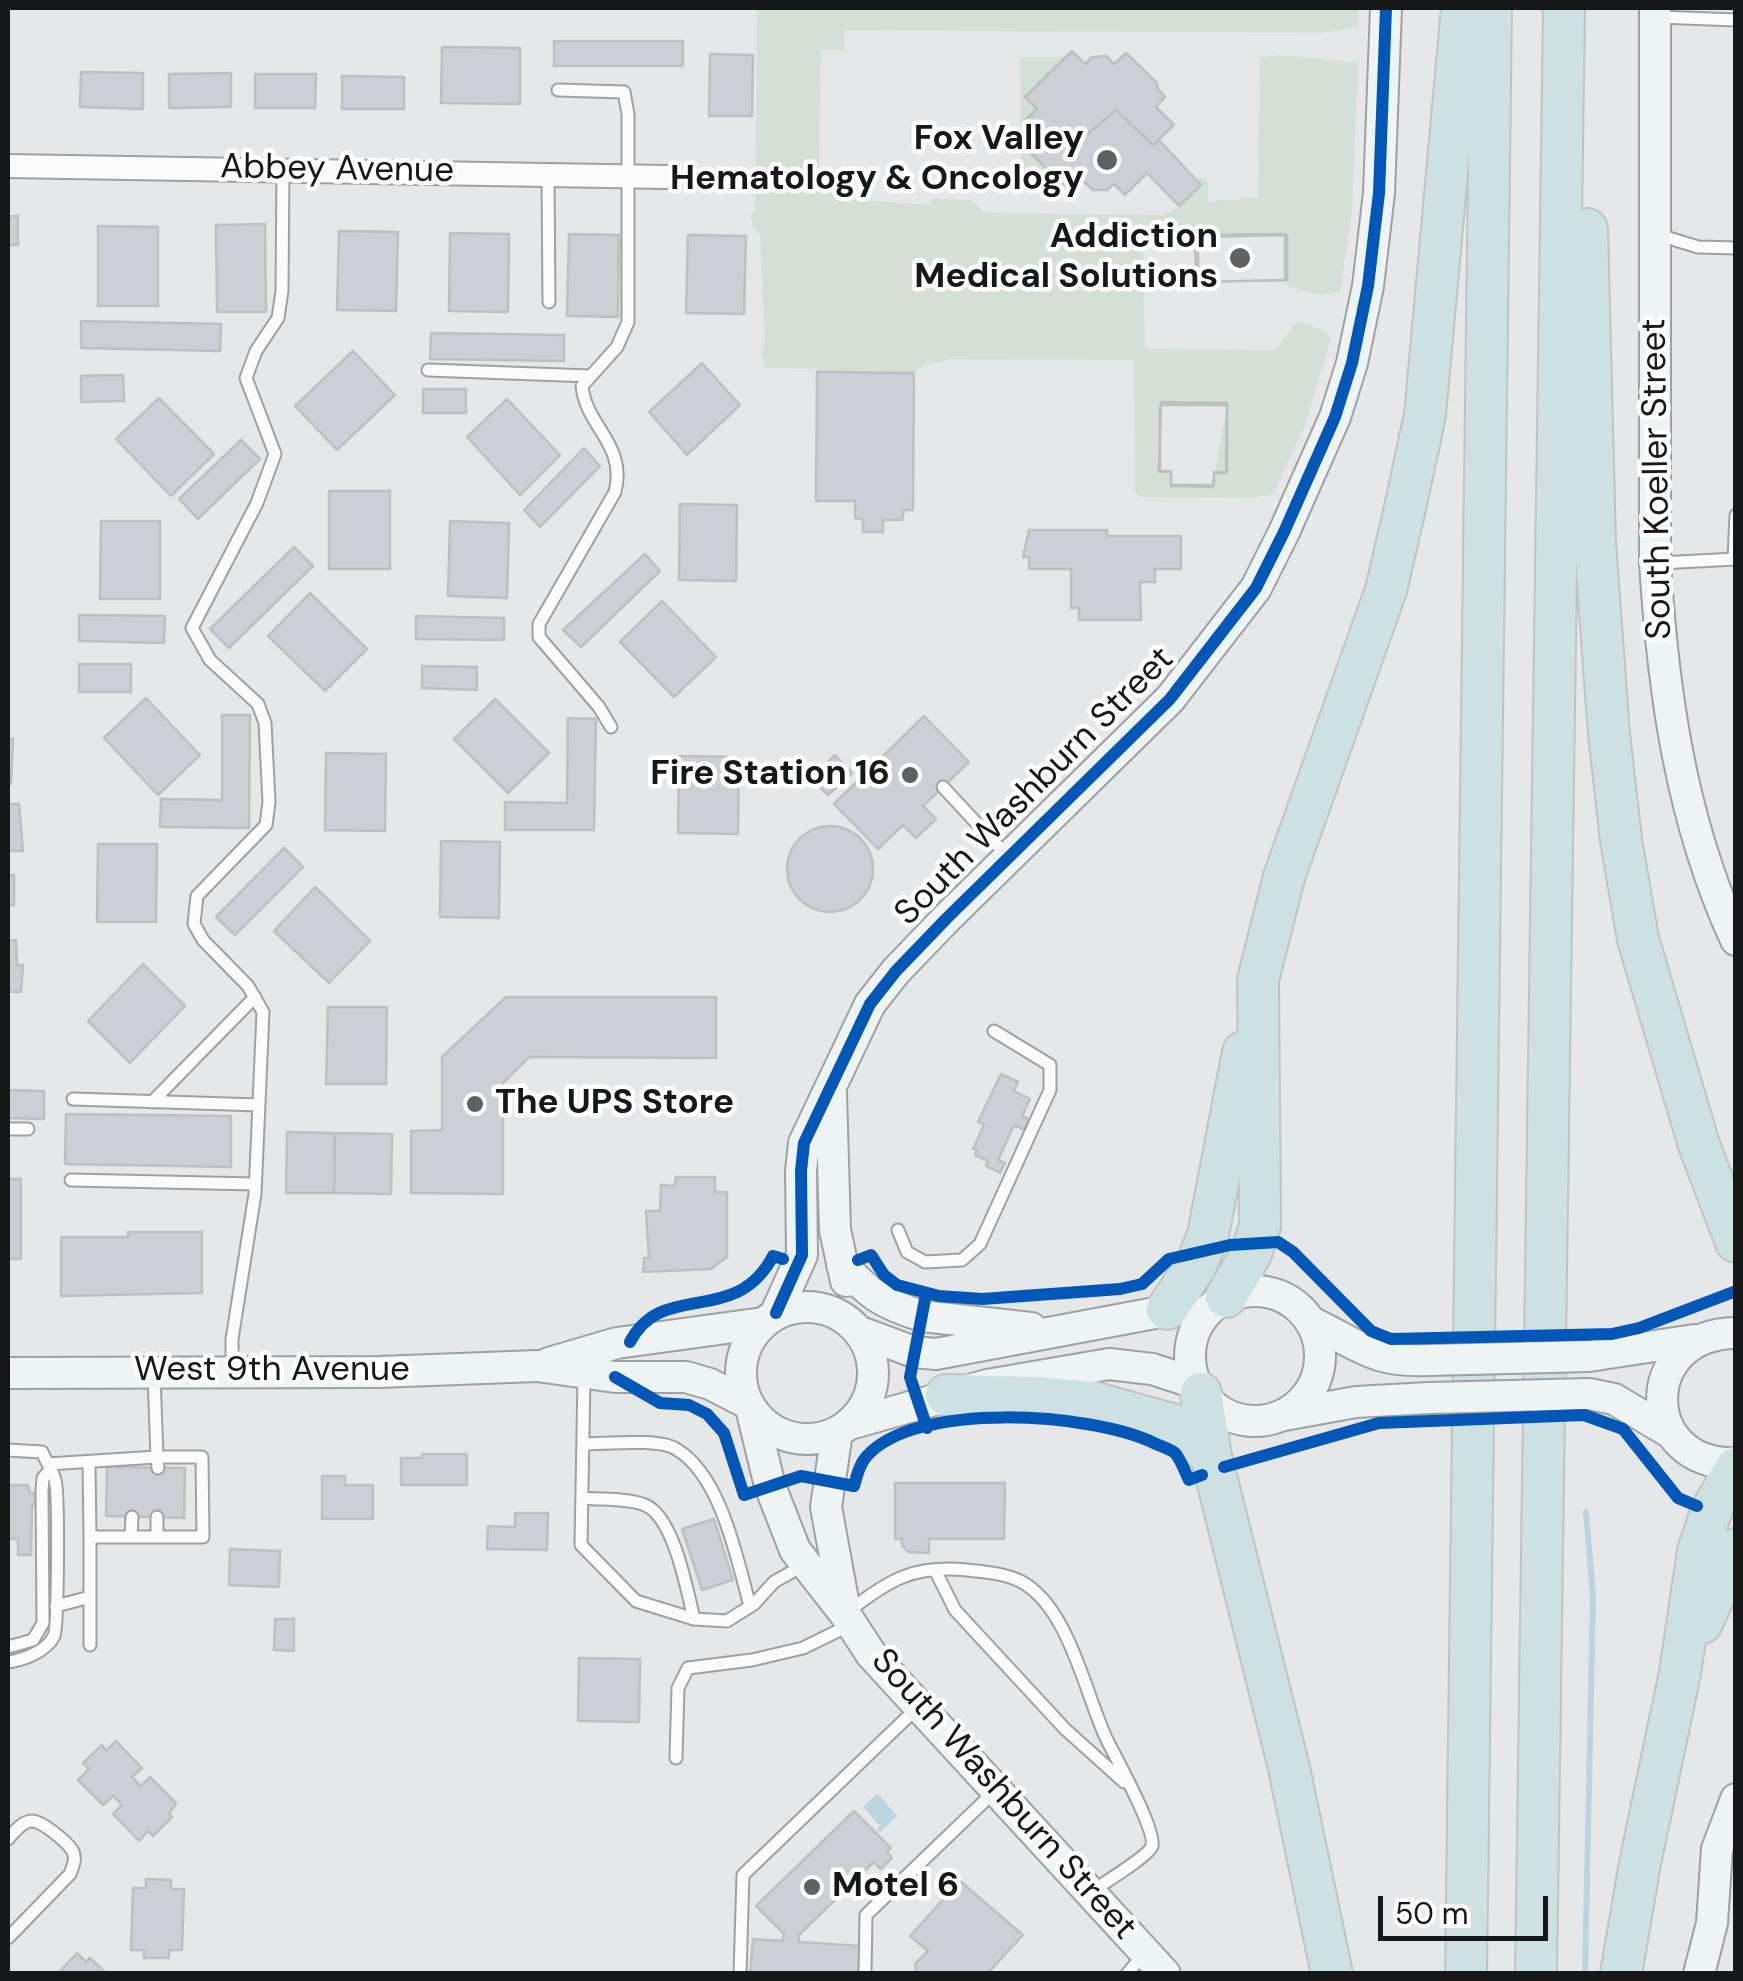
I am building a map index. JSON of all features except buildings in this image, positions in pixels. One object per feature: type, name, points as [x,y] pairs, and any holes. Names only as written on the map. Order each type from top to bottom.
[{"type":"highway","points":[[1167,1309],[1196,1265],[1208,1234],[1258,980],[1284,877],[1386,590],[1406,508],[1425,415],[1462,8]]},
{"type":"highway","points":[[1466,1974],[1491,8]]},
{"type":"highway","points":[[1564,23],[1587,175],[1595,544],[1611,752],[1638,939],[1699,1145],[1736,1242]]},
{"type":"highway","points":[[1536,1974],[1564,23]]},
{"type":"highway","points":[[1220,1301],[1251,1254],[1260,1226],[1258,980]]},
{"type":"highway","points":[[1685,1096],[1736,1191]]},
{"type":"highway","points":[[1198,1388],[1211,1456],[1293,1784],[1332,1974]]},
{"type":"highway","points":[[946,1395],[1092,1402],[1176,1424],[1211,1456]]},
{"type":"highway","points":[[1622,1974],[1640,1863],[1680,1673],[1698,1550],[1712,1509],[1736,1465]]},
{"type":"highway","points":[[1680,1673],[1736,1549]]},
{"type":"street","name":"South Washburn Street","points":[[770,1318],[802,1255],[804,1142],[831,1090],[854,1032],[878,992],[1008,857],[1140,730],[1202,659],[1256,588],[1314,470],[1352,364],[1368,286],[1378,193],[1386,8]]},
{"type":"street","name":"South Koeller Street","points":[[1655,12],[1655,563],[1670,721],[1680,771],[1736,940]]},
{"type":"street","name":"Abbey Avenue","points":[[8,166],[666,177]]},
{"type":"street","name":"South Washburn Street","points":[[831,1090],[836,1230],[859,1329]]},
{"type":"street","points":[[842,1264],[872,1296],[922,1316],[1064,1332]]},
{"type":"street","points":[[1198,1388],[1152,1368],[1109,1364],[946,1395],[814,1439],[790,1437],[768,1426],[749,1406],[742,1385],[742,1359],[745,1347],[770,1318],[796,1306],[818,1306],[838,1313],[859,1329],[914,1352],[936,1354],[1220,1301],[1252,1290],[1280,1295],[1311,1322],[1377,1356],[1430,1360],[1589,1356],[1736,1334]]},
{"type":"street","points":[[1220,1301],[1200,1320],[1191,1340],[1190,1362],[1198,1388],[1217,1410],[1238,1419],[1262,1421],[1356,1402],[1588,1394],[1614,1399],[1671,1433]]},
{"type":"street","name":"West 9th Avenue","points":[[537,1366],[617,1343],[770,1318]]},
{"type":"street","points":[[1284,1415],[1299,1404],[1318,1374],[1321,1356],[1311,1322]]},
{"type":"street","points":[[844,1428],[866,1406],[873,1384],[872,1360],[859,1329]]},
{"type":"street","points":[[1698,1340],[1670,1364],[1663,1380],[1663,1416],[1683,1448],[1700,1459],[1736,1465]]},
{"type":"street","name":"West 9th Avenue","points":[[8,1373],[379,1372],[537,1366],[584,1373],[696,1379],[749,1406]]},
{"type":"street","name":"South Washburn Street","points":[[749,1406],[770,1486],[795,1550],[871,1654],[1090,1892],[1146,1966]]},
{"type":"street","name":"South Washburn Street","points":[[844,1428],[826,1507],[848,1619]]},
{"type":"street","points":[[1699,1974],[1712,1923],[1717,1850],[1736,1799]]},
{"type":"street","points":[[1712,1923],[1736,1878]]},
{"type":"lane","points":[[1655,12],[1736,20]]},
{"type":"lane","points":[[558,90],[624,92],[630,176],[628,322],[616,347],[582,386],[584,401],[612,448],[619,474],[615,492],[539,624],[539,637],[600,707],[610,728]]},
{"type":"lane","points":[[232,1372],[232,1338],[256,1184],[263,1012],[194,924],[198,896],[266,826],[266,723],[258,704],[210,660],[192,628],[262,492],[275,454],[246,378],[256,352],[278,318],[282,290],[282,169]]},
{"type":"lane","points":[[548,174],[549,302]]},
{"type":"lane","points":[[1655,234],[1698,247],[1736,248]]},
{"type":"lane","points":[[428,370],[590,376]]},
{"type":"lane","points":[[1655,563],[1735,559],[1736,514]]},
{"type":"lane","points":[[943,787],[1008,857]]},
{"type":"lane","points":[[152,1102],[255,997]]},
{"type":"lane","points":[[898,1230],[907,1252],[925,1262],[962,1260],[980,1244],[1050,1090],[1051,1077],[1050,1065],[994,1031]]},
{"type":"lane","points":[[73,1100],[259,1105]]},
{"type":"lane","points":[[8,1129],[28,1130]]},
{"type":"lane","points":[[71,1180],[256,1184]]},
{"type":"lane","points":[[154,1372],[157,1462]]},
{"type":"lane","points":[[584,1373],[581,1544],[636,1601],[694,1619],[727,1621],[750,1606],[774,1582],[806,1564]]},
{"type":"lane","points":[[584,1444],[663,1445],[677,1449],[716,1492],[750,1606]]},
{"type":"lane","points":[[8,1450],[42,1452],[55,1479],[56,1606],[54,1636],[31,1656],[8,1662]]},
{"type":"lane","points":[[48,1467],[202,1457],[203,1537],[90,1537]]},
{"type":"lane","points":[[89,1463],[90,1645]]},
{"type":"lane","points":[[8,1647],[33,1640],[43,1624],[42,1491],[48,1467]]},
{"type":"lane","points":[[582,1498],[644,1504],[659,1514],[672,1539],[694,1619]]},
{"type":"lane","points":[[132,1517],[132,1537]]},
{"type":"lane","points":[[157,1517],[157,1537]]},
{"type":"lane","points":[[936,1570],[956,1610],[1064,1728],[1129,1786]]},
{"type":"lane","points":[[676,1758],[678,1688],[688,1668],[804,1648],[848,1619],[882,1585],[904,1574],[936,1570],[998,1574],[1022,1582],[1057,1619],[1100,1724],[1144,1816],[1152,1846],[1148,1852],[1090,1892]]},
{"type":"lane","points":[[56,1606],[90,1597]]},
{"type":"lane","points":[[740,1974],[743,1874],[918,1707]]},
{"type":"lane","points":[[865,1974],[866,1916],[996,1790]]},
{"type":"lane","points":[[8,1839],[21,1825],[31,1820],[38,1822],[72,1850],[75,1861],[70,1874],[8,1938]]},
{"type":"shaded area","points":[[757,8],[1359,8],[1358,27],[1319,33],[845,30],[844,50],[821,50],[819,171],[843,173],[843,199],[930,205],[931,199],[971,200],[985,213],[1163,215],[1176,209],[1200,185],[1196,180],[1201,177],[1208,182],[1208,202],[1258,197],[1260,58],[1281,55],[1358,63],[1352,211],[1340,292],[1320,295],[1288,286],[1284,234],[1142,237],[1145,349],[1276,350],[1294,325],[1301,322],[1323,330],[1331,339],[1304,427],[1273,494],[1254,498],[1140,497],[1135,493],[1134,360],[953,359],[925,364],[914,373],[766,368],[761,353],[765,343],[760,235],[750,213],[755,211]],"holes":[[[1161,402],[1227,403],[1213,487],[1172,486],[1171,471],[1159,470]]]},
{"type":"shaded area","points":[[1020,57],[1067,57],[1037,109],[1023,122],[1039,139],[1028,150],[1064,184],[1025,183],[1021,179]]},
{"type":"water","points":[[877,1793],[897,1816],[880,1833],[880,1826],[863,1807]]},
{"type":"waterway","points":[[1585,1974],[1593,1596],[1586,1512]]},
{"type":"cycle path","points":[[776,1313],[802,1255],[804,1143],[870,1004],[947,918],[1170,699],[1256,588],[1284,532],[1335,417],[1352,363],[1368,286],[1379,193],[1386,8]]},
{"type":"cycle path","points":[[858,1260],[871,1255],[884,1275],[897,1285],[939,1296],[982,1299],[1120,1289],[1142,1284],[1169,1259],[1230,1245],[1278,1242],[1293,1252],[1371,1331],[1391,1339],[1612,1334],[1639,1328],[1736,1291]]},
{"type":"cycle path","points":[[630,1342],[644,1323],[661,1312],[739,1291],[757,1278],[773,1256],[783,1259]]},
{"type":"cycle path","points":[[926,1294],[910,1377],[927,1428]]},
{"type":"cycle path","points":[[615,1377],[660,1403],[689,1405],[707,1414],[724,1433],[744,1495],[801,1476],[854,1486],[866,1457],[890,1439],[923,1427],[1005,1417],[1049,1419],[1126,1433],[1175,1453],[1189,1480],[1202,1475]]},
{"type":"cycle path","points":[[1224,1467],[1379,1423],[1584,1415],[1623,1429],[1678,1498],[1697,1506]]},
{"type":"place","name":"Fox Valley Hematology & Oncology","points":[[1107,160]]},
{"type":"place","name":"Addiction Medical Solutions","points":[[1240,258]]},
{"type":"place","name":"Fire Station 16","points":[[910,775]]},
{"type":"place","name":"The UPS Store","points":[[475,1104]]},
{"type":"place","name":"Motel 6","points":[[812,1887]]}]
